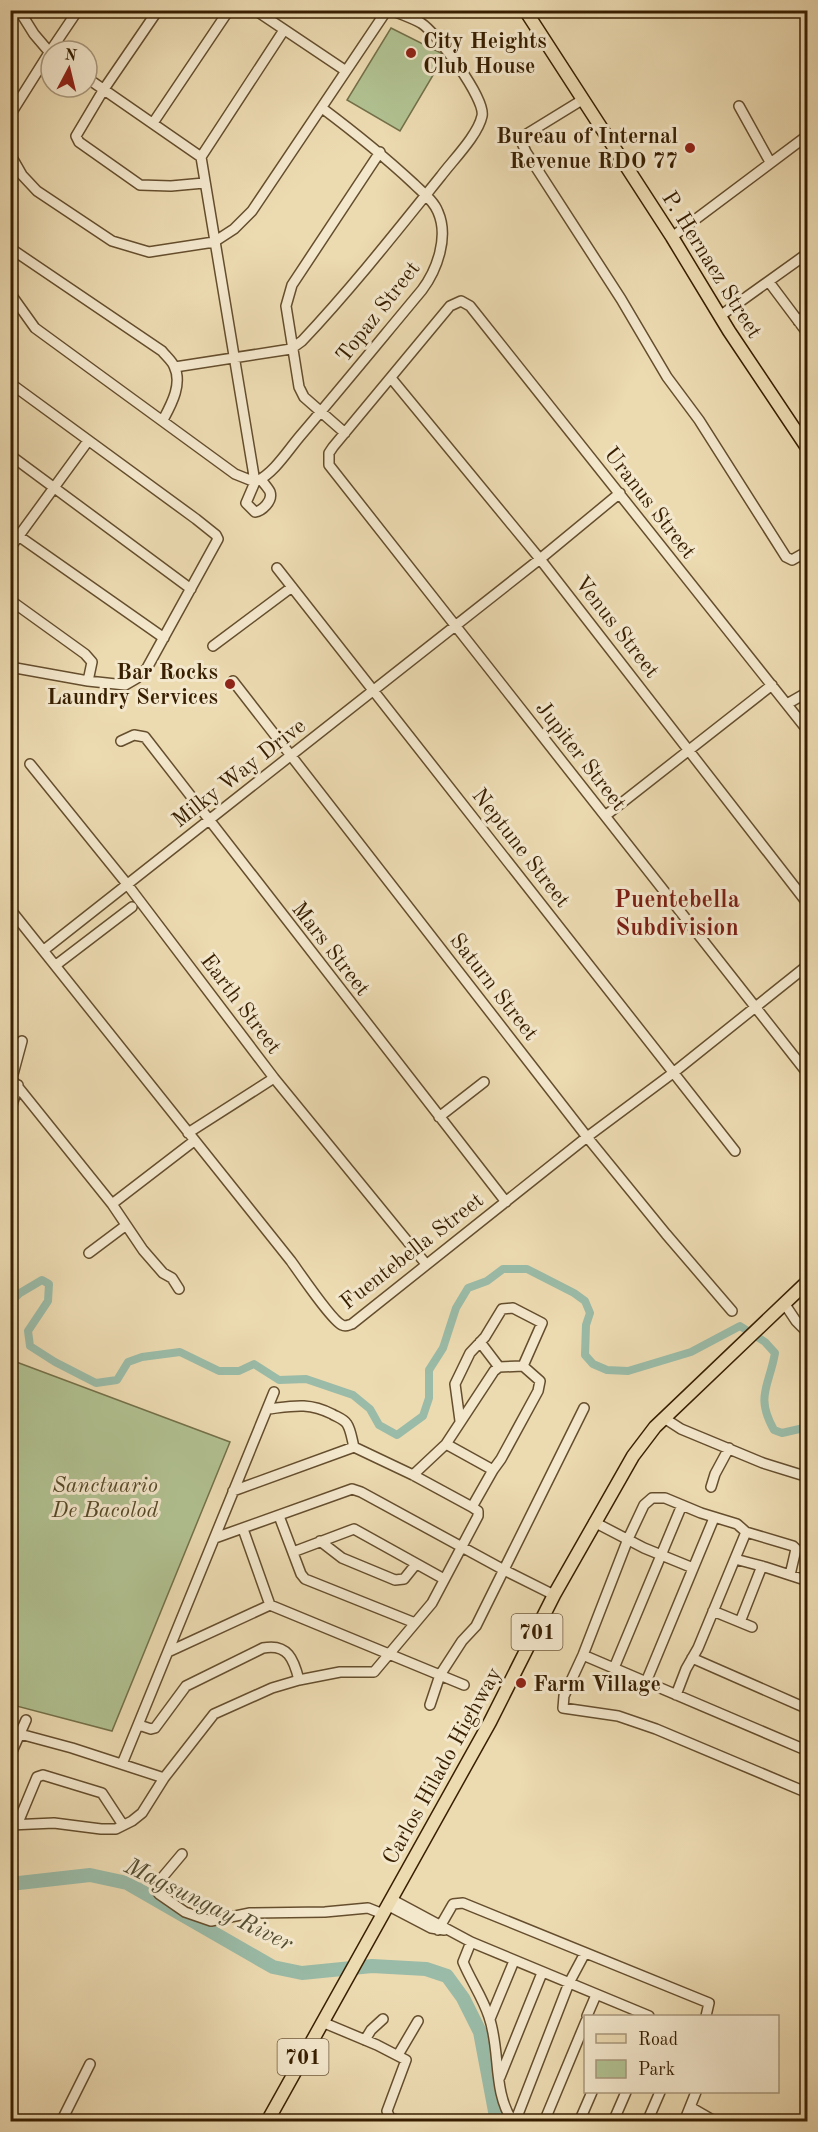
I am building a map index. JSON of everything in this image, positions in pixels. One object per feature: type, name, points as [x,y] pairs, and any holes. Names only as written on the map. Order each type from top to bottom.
[{"type":"main road","name":"P. Hernaez Street","points":[[525,10],[807,449]]},
{"type":"main road","name":"Carlos Hilado Highway","points":[[267,2121],[502,1700],[554,1595],[633,1456],[664,1418],[807,1281]]},
{"type":"street","points":[[19,10],[40,39]]},
{"type":"street","points":[[59,39],[78,10]]},
{"type":"street","points":[[158,10],[104,89],[76,136],[80,142],[140,185],[161,187],[204,183]]},
{"type":"street","points":[[153,123],[229,10]]},
{"type":"street","points":[[255,10],[346,71]]},
{"type":"street","points":[[10,154],[29,184],[112,241],[148,252],[214,242],[234,229],[252,211],[389,10],[420,23],[436,35],[482,104],[482,119],[471,137],[426,195],[312,330],[291,349],[175,367]]},
{"type":"street","points":[[10,293],[35,328],[235,474],[258,481],[234,358],[201,157],[284,30]]},
{"type":"street","points":[[10,115],[39,70]]},
{"type":"street","points":[[99,86],[201,157]]},
{"type":"street","points":[[582,100],[525,135],[522,143],[621,299],[667,377],[699,420],[786,557],[792,560],[807,551]]},
{"type":"street","points":[[739,106],[770,162]]},
{"type":"street","name":"Topaz Street","points":[[258,481],[321,412],[432,276],[439,260],[441,232],[438,212],[426,195],[380,152],[322,108]]},
{"type":"street","points":[[672,237],[807,135]]},
{"type":"street","points":[[380,152],[292,285],[286,306],[298,387],[304,397],[345,433],[391,378]]},
{"type":"street","points":[[10,248],[162,351],[175,367],[175,397],[163,420]]},
{"type":"street","points":[[720,316],[807,253]]},
{"type":"street","points":[[769,282],[807,334]]},
{"type":"street","name":"Uranus Street","points":[[391,378],[450,306],[461,302],[470,306],[807,731]]},
{"type":"street","points":[[798,321],[807,314]]},
{"type":"street","name":"Venus Street","points":[[391,378],[540,559],[807,904]]},
{"type":"street","points":[[10,383],[216,535],[217,543],[147,668],[132,682],[125,685],[88,681],[10,668]]},
{"type":"street","name":"Jupiter Street","points":[[345,433],[333,447],[328,459],[332,470],[456,624],[807,1074]]},
{"type":"street","points":[[10,548],[88,441]]},
{"type":"street","points":[[10,455],[191,589]]},
{"type":"street","name":"Milky Way Drive","points":[[44,950],[620,494]]},
{"type":"street","points":[[10,530],[164,639]]},
{"type":"street","name":"Neptune Street","points":[[277,568],[735,1151]]},
{"type":"street","points":[[213,646],[292,587]]},
{"type":"street","points":[[10,600],[85,654],[92,662],[88,681]]},
{"type":"street","name":"Saturn Street","points":[[233,681],[588,1137],[732,1311]]},
{"type":"street","points":[[605,816],[772,685]]},
{"type":"street","points":[[787,704],[807,692]]},
{"type":"street","name":"Mars Street","points":[[121,741],[134,735],[145,738],[506,1202]]},
{"type":"street","name":"Earth Street","points":[[30,764],[126,884],[274,1078],[426,1264]]},
{"type":"street","points":[[56,965],[132,907]]},
{"type":"street","name":"Fuentebella Street","points":[[10,909],[291,1261],[318,1299],[342,1325],[352,1324],[588,1137],[674,1073],[807,965]]},
{"type":"street","points":[[10,1112],[13,1080],[22,1041]]},
{"type":"street","points":[[112,1204],[191,1137],[274,1078]]},
{"type":"street","points":[[13,1080],[112,1204],[125,1226],[160,1270],[170,1276],[179,1289]]},
{"type":"street","points":[[439,1117],[484,1082]]},
{"type":"street","points":[[89,1253],[125,1226]]},
{"type":"street","points":[[784,1303],[807,1333]]},
{"type":"street","points":[[460,1420],[454,1386],[471,1353],[491,1328],[499,1312],[505,1308],[513,1308],[540,1321],[542,1326],[523,1366]]},
{"type":"street","points":[[480,1342],[499,1366]]},
{"type":"street","points":[[472,1507],[501,1459],[540,1384],[538,1378],[523,1366],[499,1366]]},
{"type":"street","points":[[413,1475],[446,1444],[460,1420],[468,1412],[499,1366]]},
{"type":"street","points":[[123,1764],[274,1392]]},
{"type":"street","points":[[268,1409],[298,1405],[312,1406],[325,1411],[345,1421],[354,1447]]},
{"type":"street","points":[[430,1705],[440,1675],[462,1641],[476,1626],[584,1408]]},
{"type":"street","points":[[664,1418],[681,1429],[763,1463],[807,1477]]},
{"type":"street","points":[[446,1444],[493,1470]]},
{"type":"street","points":[[123,1825],[102,1792],[43,1775],[37,1777],[14,1825],[54,1823],[111,1830],[123,1825],[142,1813],[164,1778],[214,1714],[272,1688],[299,1680],[340,1672],[370,1673],[377,1670],[432,1604],[478,1516],[478,1511],[472,1507],[354,1447],[233,1491]]},
{"type":"street","points":[[711,1487],[715,1474],[729,1448]]},
{"type":"street","points":[[215,1538],[352,1489],[554,1595]]},
{"type":"street","points":[[790,1575],[796,1548],[746,1532],[737,1524],[714,1518],[665,1498],[652,1498],[644,1505],[628,1539],[583,1655],[564,1696],[563,1708],[609,1713],[627,1719],[807,1793]]},
{"type":"street","points":[[614,1668],[682,1505]]},
{"type":"street","points":[[279,1516],[305,1579],[415,1623]]},
{"type":"street","points":[[645,1682],[714,1518]]},
{"type":"street","points":[[594,1522],[693,1568]]},
{"type":"street","points":[[243,1529],[270,1605]]},
{"type":"street","points":[[293,1552],[351,1530],[358,1530],[444,1579]]},
{"type":"street","points":[[675,1695],[746,1532]]},
{"type":"street","points":[[320,1541],[342,1558],[395,1580],[404,1579],[416,1564]]},
{"type":"street","points":[[735,1560],[762,1566],[807,1581]]},
{"type":"street","points":[[740,1622],[762,1566]]},
{"type":"street","points":[[168,1653],[270,1605],[464,1685]]},
{"type":"street","points":[[713,1611],[752,1627]]},
{"type":"street","points":[[139,1725],[155,1728],[186,1686],[263,1648],[274,1648],[289,1655],[293,1659],[299,1680]]},
{"type":"street","points":[[583,1655],[807,1751]]},
{"type":"street","points":[[692,1658],[807,1709]]},
{"type":"street","points":[[10,1756],[26,1720]]},
{"type":"street","points":[[20,1734],[164,1778]]},
{"type":"street","points":[[182,1854],[161,1879],[156,1890],[166,1900],[194,1916],[211,1921],[250,1913],[325,1912],[387,1906],[569,1983],[626,2012],[643,2015]]},
{"type":"street","points":[[441,1928],[453,1904],[463,1903],[709,2003],[706,2015]]},
{"type":"street","points":[[471,1942],[463,1962],[490,2019],[503,2103],[514,2121]]},
{"type":"street","points":[[514,2121],[569,1983],[585,1953]]},
{"type":"street","points":[[490,2019],[514,1961]]},
{"type":"street","points":[[499,2080],[542,1973]]},
{"type":"street","points":[[587,2015],[596,1995]]},
{"type":"street","points":[[365,2040],[371,2030],[383,2019]]},
{"type":"street","points":[[398,2055],[418,2021]]},
{"type":"street","points":[[322,2022],[406,2060],[387,2115],[390,2118],[404,2121]]},
{"type":"street","points":[[544,2121],[584,2023]]},
{"type":"street","points":[[62,2121],[90,2064]]},
{"type":"street","points":[[579,2121],[591,2093]]},
{"type":"street","points":[[613,2121],[625,2093]]},
{"type":"street","points":[[648,2121],[659,2093]]},
{"type":"street","points":[[684,2121],[695,2093]]},
{"type":"street","points":[[690,2108],[716,2121]]},
{"type":"green space","points":[[391,28],[445,55],[400,131],[347,100]]},
{"type":"green space","name":"Sanctuario De Bacolod","points":[[11,1360],[230,1442],[112,1731],[13,1705],[11,1708]]},
{"type":"waterway","points":[[10,1303],[20,1293],[42,1280],[49,1284],[48,1301],[28,1331],[30,1346],[96,1383],[117,1380],[128,1362],[142,1357],[180,1352],[219,1371],[239,1371],[254,1364],[279,1380],[306,1379],[353,1395],[370,1409],[379,1425],[397,1435],[423,1416],[429,1398],[429,1370],[443,1348],[456,1308],[468,1288],[487,1281],[503,1269],[527,1269],[585,1301],[590,1313],[586,1325],[585,1355],[593,1364],[607,1370],[628,1371],[691,1352],[740,1326],[765,1342],[775,1353],[764,1400],[768,1418],[774,1430],[782,1433],[808,1427]]},
{"type":"waterway","name":"Magsungay River","points":[[10,1884],[90,1875],[127,1883],[273,1967],[302,1973],[372,1966],[426,1969],[447,1976],[463,1998],[480,2032],[497,2122]]},
{"type":"place","name":"City Heights Club House","points":[[411,53]]},
{"type":"place","name":"Bureau of Internal Revenue RDO 77","points":[[690,148]]},
{"type":"place","name":"Bar Rocks Laundry Services","points":[[230,684]]},
{"type":"place","name":"Farm Village","points":[[521,1683]]},
{"type":"district","name":"Puentebella Subdivision","points":[[677,913]]}]
